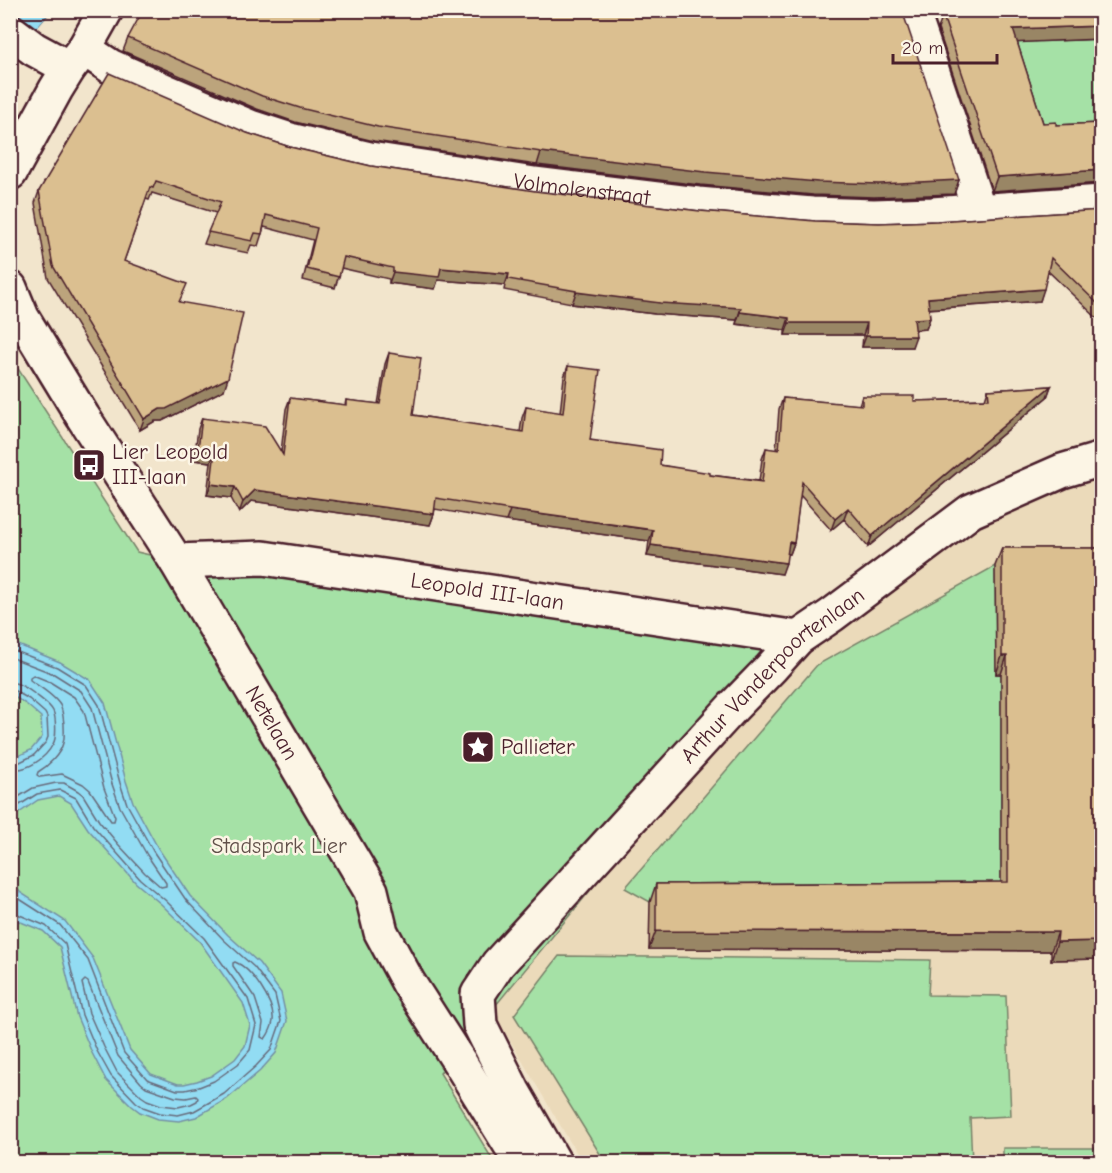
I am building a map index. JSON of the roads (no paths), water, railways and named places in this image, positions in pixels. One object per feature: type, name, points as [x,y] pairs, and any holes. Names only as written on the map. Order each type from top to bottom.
[{"type":"street","points":[[10,173],[45,109],[46,49],[106,10]]},
{"type":"street","points":[[912,10],[979,210]]},
{"type":"street","name":"Volmolenstraat","points":[[46,49],[110,66],[250,127],[290,140],[370,159],[534,184],[698,204],[812,214],[874,216],[1101,202]]},
{"type":"street","name":"Netelaan","points":[[10,288],[22,317],[176,561],[371,891],[381,932],[408,982],[521,1162]]},
{"type":"street","name":"Arthur Vanderpoortenlaan","points":[[554,1162],[513,1091],[480,1025],[478,994],[498,964],[798,638],[971,511],[1062,471],[1101,459]]},
{"type":"street","name":"Leopold III-laan","points":[[176,561],[263,558],[798,638]]},
{"type":"water","points":[[11,11],[51,11],[11,58]]},
{"type":"water","points":[[11,642],[60,662],[90,680],[105,703],[133,802],[158,848],[190,896],[259,963],[281,993],[287,1021],[276,1053],[260,1071],[227,1099],[196,1117],[179,1121],[158,1119],[140,1112],[106,1080],[77,1017],[60,947],[43,931],[11,918],[11,883],[21,893],[65,921],[93,958],[130,1050],[151,1074],[178,1084],[197,1081],[211,1076],[235,1059],[245,1046],[250,1025],[243,1003],[200,942],[136,883],[88,829],[71,803],[59,796],[38,800],[11,820],[11,754],[18,756],[31,750],[42,737],[41,717],[11,695]]},
{"type":"place","name":"Lier Leopold III-laan","points":[[89,465]]},
{"type":"place","name":"Pallieter","points":[[478,747]]},
{"type":"park label","name":"Stadspark Lier","points":[[279,846]]}]
